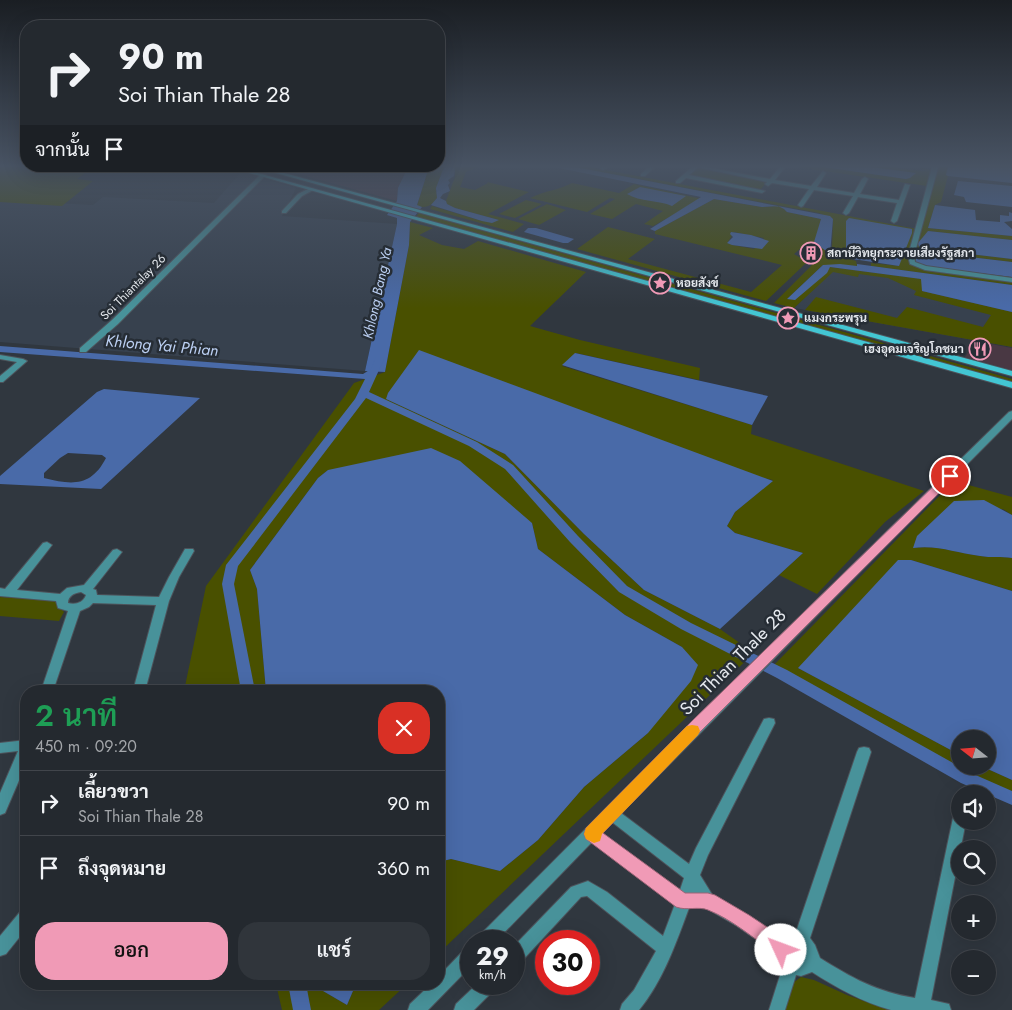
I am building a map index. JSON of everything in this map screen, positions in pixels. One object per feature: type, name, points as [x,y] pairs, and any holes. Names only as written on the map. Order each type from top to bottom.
[{"type":"main road","points":[[397,214],[1012,385]]},
{"type":"main road","points":[[433,214],[1012,376]]},
{"type":"street","name":"Soi Thiantalay 26","points":[[83,350],[115,322],[218,214]]},
{"type":"street","points":[[894,221],[896,214]]},
{"type":"street","points":[[922,214],[911,256],[912,263],[925,268],[1012,280]]},
{"type":"street","points":[[0,357],[23,361],[0,380]]},
{"type":"street","name":"Soi Thian Thale 28","points":[[496,930],[751,672],[1012,414]]},
{"type":"street","points":[[4,593],[47,545]]},
{"type":"street","points":[[142,685],[163,600],[190,550]]},
{"type":"street","points":[[63,598],[62,605],[70,608],[82,606],[117,552]]},
{"type":"street","points":[[4,593],[63,598],[76,589],[89,594],[163,600]]},
{"type":"street","points":[[49,685],[75,608]]},
{"type":"street","points":[[628,1010],[640,996],[666,949],[692,875],[705,846],[769,723]]},
{"type":"street","points":[[0,748],[20,746]]},
{"type":"street","points":[[801,941],[864,752]]},
{"type":"street","points":[[0,809],[20,763]]},
{"type":"street","points":[[612,814],[692,875],[708,901],[782,947]]},
{"type":"street","points":[[921,1007],[958,830]]},
{"type":"street","points":[[592,834],[683,901],[708,901]]},
{"type":"street","points":[[525,945],[576,892],[588,888],[602,897],[666,949]]},
{"type":"street","points":[[3,940],[20,923]]},
{"type":"street","points":[[797,939],[801,941],[808,947],[811,953],[811,962],[804,968],[791,966],[782,956],[782,947],[788,940],[797,939]]},
{"type":"street","points":[[811,962],[857,990],[877,998],[943,1010]]},
{"type":"street","points":[[445,981],[460,966]]},
{"type":"street","points":[[776,1010],[791,966]]},
{"type":"street","points":[[416,1010],[436,990]]},
{"type":"street","points":[[462,1010],[477,995]]},
{"type":"shaded area","points":[[0,214],[283,214],[282,216],[397,224],[365,371],[0,342]]},
{"type":"shaded area","points":[[835,268],[922,279],[1012,311],[1012,347],[794,308]]},
{"type":"shaded area","points":[[975,341],[1012,348],[1012,370],[965,357]]},
{"type":"green space","points":[[418,214],[423,214],[1012,379],[1012,383],[416,217]]},
{"type":"green space","points":[[449,214],[459,214],[482,221],[499,220],[477,214],[488,214],[524,224],[513,232]]},
{"type":"green space","points":[[500,214],[522,214],[515,218]]},
{"type":"green space","points":[[527,214],[559,214],[539,225],[518,219]]},
{"type":"green space","points":[[591,214],[620,214],[612,219]]},
{"type":"green space","points":[[658,214],[675,214],[653,226],[644,224]]},
{"type":"green space","points":[[686,214],[797,214],[821,219],[819,226],[832,249],[833,219],[822,214],[839,214],[917,229],[920,214],[932,214],[928,228],[1012,236],[1012,240],[928,231],[919,248],[1012,259],[1012,262],[920,251],[915,262],[931,267],[1012,277],[1012,285],[871,266],[871,263],[899,266],[846,221],[846,258],[856,261],[857,266],[823,265],[787,299],[830,267],[922,279],[922,291],[1012,312],[1012,347],[805,310],[816,297],[897,318],[907,307],[983,327],[991,315],[914,295],[916,291],[888,278],[859,274],[858,277],[833,272],[794,308],[774,303],[811,266],[815,259],[822,256],[814,251],[801,248],[794,254],[809,263],[805,264],[766,301],[577,249],[608,227],[655,239],[628,259],[751,292],[782,265],[655,234],[655,231]],"holes":[[[734,232],[764,238],[754,249],[732,245],[728,242]]]},
{"type":"green space","points":[[410,222],[433,228],[419,235],[442,245],[464,249],[478,241],[586,272],[530,326],[580,340],[700,368],[699,380],[576,353],[562,366],[752,425],[751,434],[924,491],[885,522],[817,594],[779,575],[803,553],[735,533],[727,526],[735,512],[773,480],[386,399],[505,454],[584,534],[644,590],[720,629],[754,653],[463,930],[460,930],[460,933],[445,947],[445,860],[451,859],[500,871],[538,840],[584,787],[648,733],[682,647],[625,615],[538,549],[532,523],[328,470],[318,478],[250,570],[257,589],[265,685],[185,685],[206,586],[354,383],[385,372],[409,245]]},
{"type":"green space","points":[[954,481],[1012,497],[1012,515],[1003,509],[914,548],[923,547],[984,557],[1012,558],[1012,591],[911,560],[798,668],[951,750],[951,764],[774,665]]},
{"type":"green space","points":[[0,597],[55,601],[64,612],[59,621],[0,616]]},
{"type":"green space","points":[[996,773],[1012,780],[1012,794],[996,787],[996,785],[981,781],[970,775],[996,775]]},
{"type":"green space","points":[[801,977],[814,980],[847,995],[889,1010],[785,1010],[793,983]]},
{"type":"green space","points":[[277,990],[321,990],[347,1005],[353,990],[401,990],[379,1010],[282,1010]]},
{"type":"water","points":[[416,214],[410,222],[409,245],[385,372],[365,371],[397,224],[397,218],[387,215]]},
{"type":"water","points":[[460,214],[477,214],[499,220],[492,223]]},
{"type":"water","points":[[674,214],[686,214],[655,231],[650,229]]},
{"type":"water","points":[[797,214],[820,214],[830,216],[833,219],[830,254],[814,242],[821,219]]},
{"type":"water","points":[[932,214],[975,214],[976,220],[1000,222],[1000,215],[1009,216],[1009,214],[1012,214],[1012,221],[1004,222],[1012,229],[1012,236],[928,228]]},
{"type":"water","points":[[849,218],[912,229],[899,266],[846,258],[846,221]]},
{"type":"water","points":[[528,228],[536,228],[574,239],[568,243],[563,243],[524,232]]},
{"type":"water","points":[[928,231],[1012,240],[1012,259],[919,248],[918,243]]},
{"type":"water","points":[[731,232],[751,235],[769,241],[762,249],[732,245],[727,243],[733,237],[730,234]]},
{"type":"water","points":[[919,251],[1012,262],[1012,277],[931,267],[915,262]]},
{"type":"water","points":[[857,264],[1012,285],[1012,312],[922,291],[921,279],[830,267],[827,273],[795,300],[787,299],[823,265],[857,266]]},
{"type":"water","points":[[419,350],[773,481],[735,512],[727,526],[735,533],[803,553],[720,629],[644,590],[584,534],[505,454],[386,399],[388,393]]},
{"type":"water","points":[[575,353],[768,396],[752,425],[562,365]]},
{"type":"water","points":[[104,389],[200,398],[101,489],[0,484],[0,476],[97,392]],"holes":[[[68,453],[102,455],[106,458],[100,467],[94,474],[80,482],[63,482],[44,478],[44,473]]]},
{"type":"water","points":[[431,448],[460,461],[532,523],[538,549],[625,615],[682,647],[698,665],[691,681],[648,733],[584,787],[538,840],[500,871],[451,859],[445,860],[445,685],[265,685],[257,589],[250,570],[318,478],[328,470]]},
{"type":"water","points":[[984,500],[1012,515],[1012,558],[984,557],[922,547],[913,548],[917,536],[954,501]]},
{"type":"water","points":[[898,560],[911,560],[1012,591],[1012,780],[996,773],[996,730],[951,730],[951,750],[798,668]]},
{"type":"water","points":[[321,990],[353,990],[347,1005]]},
{"type":"waterway","name":"Khlong Yai Phian","points":[[0,349],[363,377],[374,371],[379,359]]},
{"type":"waterway","points":[[363,393],[372,375]]},
{"type":"waterway","points":[[247,685],[228,584],[232,565],[360,400],[363,393]]},
{"type":"waterway","points":[[363,393],[473,444],[509,467],[574,539],[623,589],[686,626],[782,674],[966,778],[1012,798]]},
{"type":"waterway","points":[[298,990],[302,1010]]},
{"type":"slow traffic","points":[[594,835],[592,834],[692,731]]},
{"type":"place","name":"สถานีวิทยุกระจายเสียงรัฐสภา","points":[[811,253]]},
{"type":"place","name":"หอยสังข์","points":[[660,283]]},
{"type":"place","name":"แมงกระพรุน","points":[[788,318]]},
{"type":"place","name":"เฮงอุดมเจริญโภชนา","points":[[980,349]]},
{"type":"route","points":[[781,950],[782,947],[708,901],[683,901],[592,834],[698,725],[950,476]]},
{"type":"water label","name":"Khlong Bang Ya","points":[[377,293]]}]
